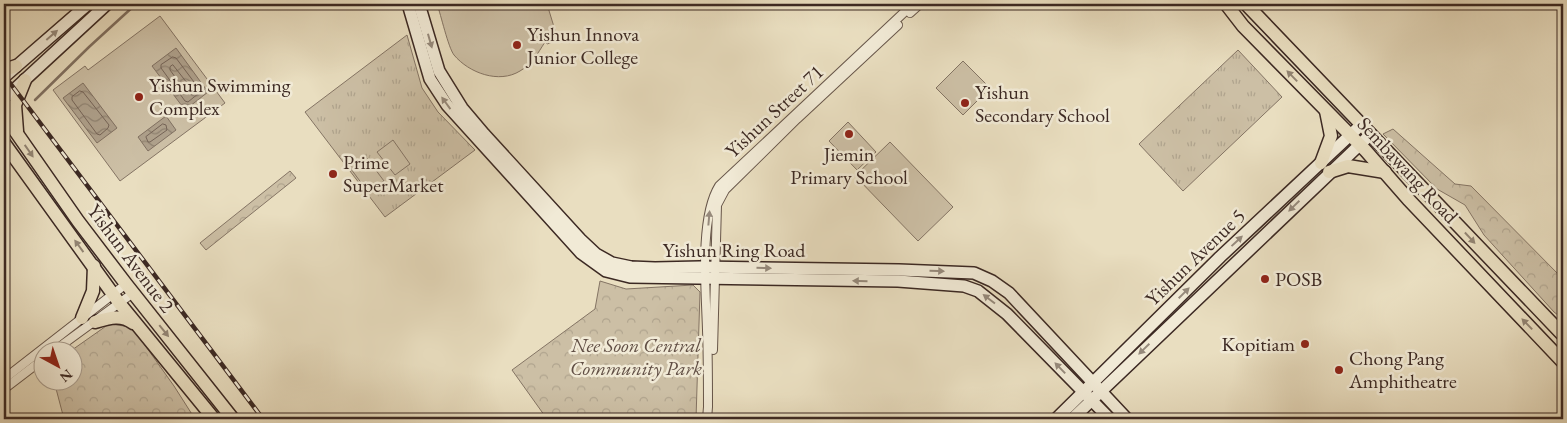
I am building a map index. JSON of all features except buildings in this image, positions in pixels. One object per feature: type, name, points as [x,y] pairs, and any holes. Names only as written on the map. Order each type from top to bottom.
[{"type":"main road","points":[[4,77],[10,68],[88,4]]},
{"type":"main road","points":[[4,99],[108,4]]},
{"type":"main road","name":"Yishun Ring Road","points":[[408,4],[430,79],[446,106],[582,253],[598,267],[613,274],[630,277],[710,272],[899,270],[974,273],[992,281],[1009,293],[1127,419]]},
{"type":"main road","name":"Yishun Ring Road","points":[[419,4],[439,71],[462,108],[580,239],[596,254],[612,263],[631,268],[964,286],[978,291],[1000,308],[1025,331],[1110,419]]},
{"type":"main road","name":"Sembawang Road","points":[[1226,4],[1243,26],[1359,144],[1408,199],[1563,362]]},
{"type":"main road","name":"Sembawang Road","points":[[1246,4],[1563,335]]},
{"type":"main road","points":[[17,133],[15,105],[25,80]]},
{"type":"main road","points":[[1326,111],[1330,136],[1325,167],[1348,166],[1385,172]]},
{"type":"main road","name":"Yishun Avenue 2","points":[[4,115],[78,220],[233,419]]},
{"type":"main road","name":"Yishun Avenue 5","points":[[1072,419],[1325,167],[1350,135],[1362,124]]},
{"type":"main road","name":"Yishun Avenue 5","points":[[1056,419],[1220,257],[1325,167],[1371,134]]},
{"type":"main road","name":"Yishun Avenue 2","points":[[5,145],[117,299],[214,419]]},
{"type":"main road","points":[[82,318],[93,291],[94,266]]},
{"type":"main road","points":[[95,322],[119,317],[130,321],[141,330]]},
{"type":"street","name":"Yishun Street 71","points":[[710,272],[710,207],[719,186],[913,4]]},
{"type":"street","name":"Yishun Street 71","points":[[710,272],[717,205],[725,190],[797,119],[920,4]]},
{"type":"street","points":[[707,419],[710,272]]},
{"type":"street","points":[[710,272],[712,419]]},
{"type":"street","points":[[69,340],[95,322],[117,299],[130,289]]},
{"type":"street","points":[[4,379],[82,318],[117,299],[130,289]]},
{"type":"street","points":[[4,389],[32,368]]},
{"type":"green space","points":[[437,4],[547,4],[558,40],[547,44],[545,42],[531,62],[512,75],[503,77],[485,75],[468,67],[454,55]]},
{"type":"green space","name":"Yishun Swimming Complex","points":[[160,16],[225,103],[120,181],[53,90],[85,66],[88,70]]},
{"type":"green space","points":[[407,35],[422,88],[438,112],[475,150],[385,217],[305,112]]},
{"type":"green space","points":[[1238,50],[1282,97],[1183,191],[1139,144]]},
{"type":"green space","points":[[963,61],[990,88],[963,115],[936,88]]},
{"type":"green space","points":[[848,122],[876,152],[857,170],[829,141]]},
{"type":"green space","points":[[1393,129],[1455,184],[1471,186],[1563,279],[1563,319],[1554,312],[1484,235],[1465,205],[1437,189],[1383,134]]},
{"type":"green space","points":[[393,140],[410,164],[395,175],[377,152]]},
{"type":"green space","points":[[890,142],[953,207],[918,241],[855,176]]},
{"type":"green space","points":[[366,157],[384,181],[368,192],[351,169]]},
{"type":"green space","points":[[290,171],[296,178],[206,250],[200,243]]},
{"type":"green space","name":"Nee Soon Central Community Park","points":[[600,281],[626,289],[693,285],[700,292],[696,419],[547,419],[512,370],[595,309]]},
{"type":"green space","points":[[109,324],[132,327],[195,419],[64,419],[56,390],[82,390],[82,343]]},
{"type":"water","points":[[176,48],[208,92],[185,110],[152,66]]},
{"type":"water","points":[[83,83],[117,128],[97,143],[63,98]]},
{"type":"water","points":[[166,116],[176,130],[148,151],[138,137]]},
{"type":"waterway","points":[[35,100],[136,4]]},
{"type":"railway","points":[[4,75],[263,419]]},
{"type":"place","name":"Yishun Innova Junior College","points":[[517,45]]},
{"type":"place","name":"Yishun Swimming Complex","points":[[139,97]]},
{"type":"place","name":"Yishun Secondary School","points":[[965,103]]},
{"type":"place","name":"Jiemin Primary School","points":[[849,134]]},
{"type":"place","name":"Prime SuperMarket","points":[[333,174]]},
{"type":"place","name":"POSB","points":[[1265,279]]},
{"type":"place","name":"Kopitiam","points":[[1305,344]]},
{"type":"place","name":"Chong Pang Amphitheatre","points":[[1339,370]]}]
